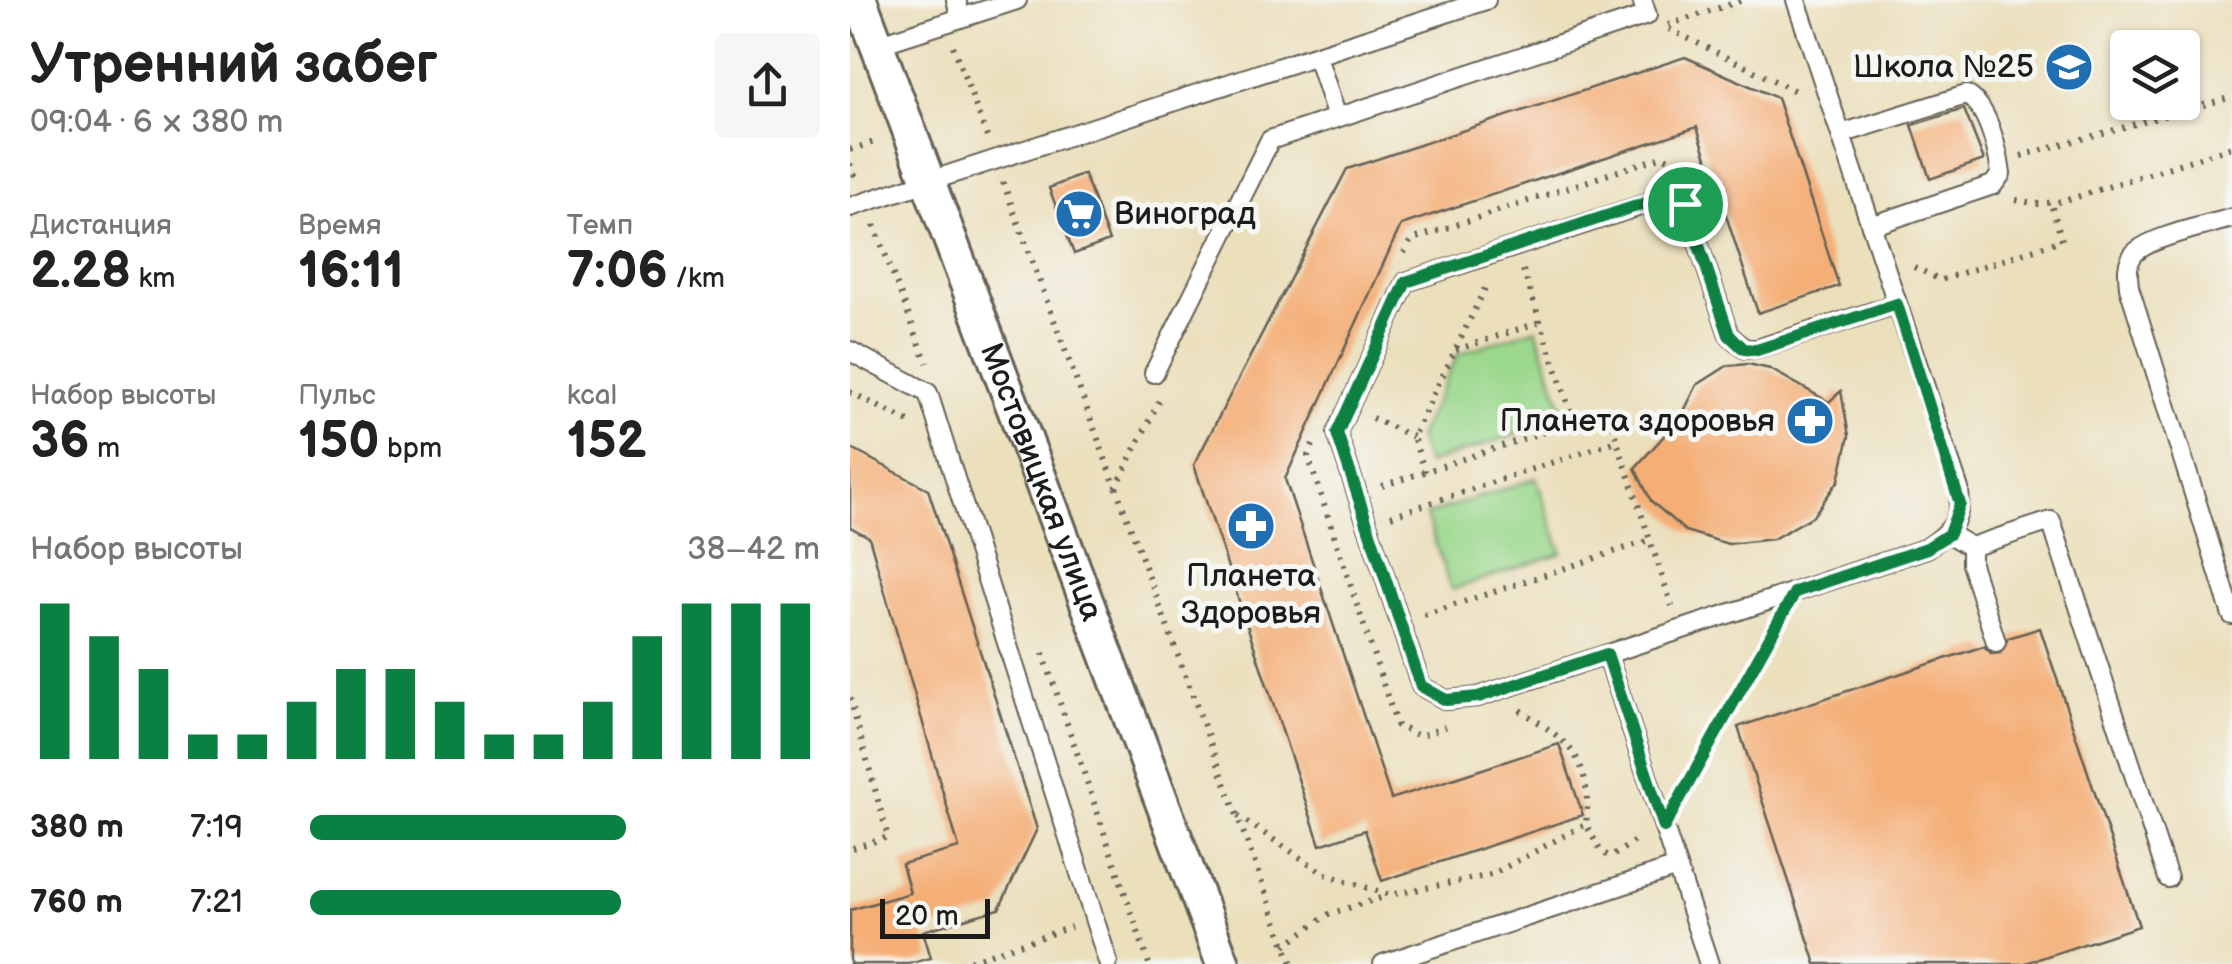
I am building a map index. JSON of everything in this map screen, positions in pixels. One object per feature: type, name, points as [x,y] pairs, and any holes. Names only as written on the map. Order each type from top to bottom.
[{"type":"street","name":"Мостовицкая улица","points":[[860,0],[1222,964]]},
{"type":"lane","points":[[877,45],[954,14],[1017,0]]},
{"type":"lane","points":[[858,204],[1486,0]]},
{"type":"lane","points":[[1162,376],[1270,140],[1647,15],[1642,0]]},
{"type":"lane","points":[[1796,0],[1841,134],[1879,251],[1897,304],[1958,490],[1958,519],[1949,534],[1927,548],[1478,697],[1446,700],[1421,686],[1337,433],[1406,282],[1673,194],[1685,204],[1729,335],[1744,349],[1757,350],[1897,304]]},
{"type":"lane","points":[[1317,56],[1337,118]]},
{"type":"lane","points":[[1841,134],[1966,95],[1980,106],[1999,162],[1998,180],[1871,226]]},
{"type":"lane","points":[[2232,218],[2159,240],[2135,252],[2128,266],[2129,286],[2232,615]]},
{"type":"lane","points":[[850,351],[928,392],[1108,962]]},
{"type":"lane","points":[[1949,534],[1971,547],[2051,521],[2168,878]]},
{"type":"lane","points":[[1971,547],[1971,564],[1996,642]]},
{"type":"lane","points":[[1607,654],[1709,964]]},
{"type":"lane","points":[[1383,964],[1677,867]]},
{"type":"path","points":[[1743,0],[1664,26],[1805,95],[1800,80]]},
{"type":"path","points":[[954,14],[996,161],[1292,964]]},
{"type":"path","points":[[1999,162],[2232,97]]},
{"type":"path","points":[[850,150],[884,138]]},
{"type":"path","points":[[1976,191],[2051,204],[2232,147]]},
{"type":"path","points":[[1402,258],[1411,240],[1663,156],[1689,170],[1694,187]]},
{"type":"path","points":[[850,164],[858,204],[931,373]]},
{"type":"path","points":[[1879,251],[1940,280],[2062,240],[2051,204]]},
{"type":"path","points":[[1509,247],[1574,422]]},
{"type":"path","points":[[1425,472],[1413,437],[1509,247]]},
{"type":"path","points":[[1455,350],[1540,322]]},
{"type":"path","points":[[1116,488],[1162,376]]},
{"type":"path","points":[[850,392],[944,440]]},
{"type":"path","points":[[1348,408],[1413,437]]},
{"type":"path","points":[[1357,494],[1607,411],[1680,630]]},
{"type":"path","points":[[1316,438],[1308,456],[1397,726],[1420,736],[1457,723]]},
{"type":"path","points":[[1367,524],[1617,441]]},
{"type":"path","points":[[1400,623],[1650,540]]},
{"type":"path","points":[[1664,827],[1795,592]]},
{"type":"path","points":[[850,698],[888,837],[850,849]]},
{"type":"path","points":[[1527,700],[1512,705],[1572,746],[1584,781],[1586,824],[1601,852],[1611,857],[1626,852],[1642,834]]},
{"type":"path","points":[[1238,816],[1326,874],[1390,895]]},
{"type":"path","points":[[1285,945],[1329,914],[1390,895],[1491,875],[1586,824]]},
{"type":"path","points":[[960,964],[1129,908]]},
{"type":"green space","points":[[1536,328],[1566,418],[1427,464],[1418,437],[1458,354]]},
{"type":"green space","points":[[1536,478],[1562,553],[1451,590],[1426,515]]},
{"type":"building","points":[[1685,57],[1777,98],[1839,286],[1758,313],[1697,127],[1401,225],[1285,479],[1391,799],[1559,744],[1583,815],[1382,881],[1365,830],[1320,845],[1194,465],[1347,169]]},
{"type":"building","points":[[1964,109],[1984,160],[1930,179],[1912,125]]},
{"type":"building","name":"Виноград","points":[[1084,174],[1109,241],[1074,254],[1049,188]]},
{"type":"building","points":[[1748,364],[1770,369],[1829,402],[1841,391],[1849,436],[1839,480],[1813,516],[1773,539],[1728,544],[1685,531],[1651,501],[1635,468],[1681,417],[1697,385],[1727,366]]},
{"type":"building","points":[[850,448],[928,489],[1037,829],[999,909],[923,931],[931,958],[909,964],[850,964],[850,910],[910,893],[902,864],[959,848],[869,537],[850,527]]},
{"type":"building","points":[[2040,628],[2139,926],[2023,964],[1816,964],[1738,727],[1984,646],[1992,654],[2001,653],[2008,638]]},
{"type":"place","name":"Школа №25","points":[[2069,67]]},
{"type":"place","name":"Виноград","points":[[1079,214]]},
{"type":"place","name":"Планета здоровья","points":[[1810,421]]},
{"type":"place","name":"Планета Здоровья","points":[[1251,526]]},
{"type":"route","points":[[1673,194],[1685,204],[1729,335],[1744,349],[1757,350],[1897,304],[1960,504],[1958,519],[1949,534],[1927,548],[1795,592],[1664,827],[1607,654],[1478,697],[1446,700],[1421,686],[1337,433],[1406,282],[1673,194]]}]
